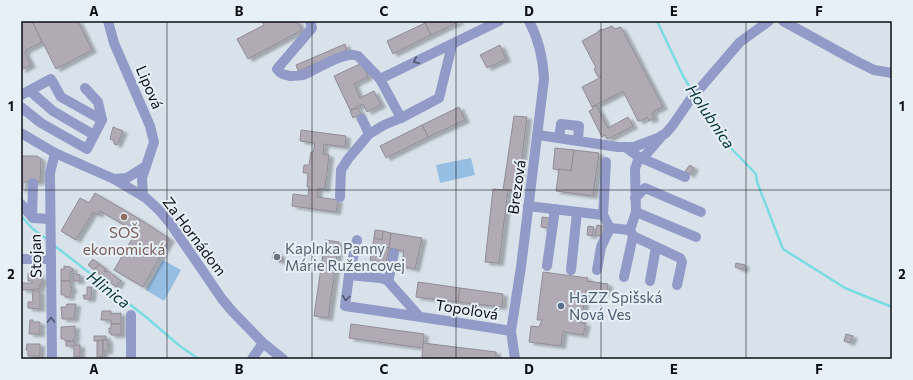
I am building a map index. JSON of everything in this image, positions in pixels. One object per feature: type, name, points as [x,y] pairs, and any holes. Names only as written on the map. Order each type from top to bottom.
[{"type":"street","name":"Lipová","points":[[108,21],[114,42],[150,126],[154,142],[142,178],[143,196]]},
{"type":"street","points":[[310,21],[312,28],[277,69],[280,73],[285,75],[302,75],[342,57],[354,54],[358,56],[380,79],[401,118]]},
{"type":"street","points":[[380,79],[499,21]]},
{"type":"street","name":"Brezová","points":[[515,359],[511,331],[521,267],[544,79],[544,67],[540,45],[529,21]]},
{"type":"street","points":[[624,277],[636,212],[635,169],[641,158],[672,126],[690,100],[740,42],[768,21]]},
{"type":"street","points":[[783,21],[874,70],[892,73]]},
{"type":"street","points":[[340,197],[341,170],[348,159],[369,134],[439,98],[452,45]]},
{"type":"street","points":[[94,135],[25,93],[51,78],[61,97],[102,120]]},
{"type":"street","points":[[21,107],[41,123],[87,149],[102,120],[98,102],[85,88]]},
{"type":"street","points":[[362,119],[369,134]]},
{"type":"street","points":[[559,138],[561,124],[579,126],[578,140]]},
{"type":"street","name":"Za Hornádom","points":[[21,133],[55,153],[114,179],[143,196],[160,210],[222,299],[263,343],[283,359]]},
{"type":"street","points":[[538,135],[578,140],[601,146],[625,147],[634,147],[663,135]]},
{"type":"street","points":[[625,147],[641,158],[685,177]]},
{"type":"street","name":"Stojan","points":[[52,359],[50,173],[55,153]]},
{"type":"street","points":[[606,162],[603,215],[610,228],[631,233],[680,258],[682,262],[677,285]]},
{"type":"street","points":[[114,179],[127,178],[146,166]]},
{"type":"street","points":[[635,179],[645,188],[701,212]]},
{"type":"street","points":[[32,217],[33,183]]},
{"type":"street","points":[[635,198],[645,188]]},
{"type":"street","points":[[21,204],[33,218],[50,219]]},
{"type":"street","points":[[528,206],[603,215]]},
{"type":"street","points":[[547,266],[555,209]]},
{"type":"street","points":[[571,270],[577,212]]},
{"type":"street","points":[[636,212],[696,238]]},
{"type":"street","points":[[597,270],[601,247],[610,228]]},
{"type":"street","points":[[357,240],[349,275],[387,280],[389,278],[394,253]]},
{"type":"street","points":[[650,281],[656,247]]},
{"type":"street","points":[[21,259],[50,254]]},
{"type":"street","name":"Topoľová","points":[[349,275],[345,306],[511,331]]},
{"type":"street","name":"Topoľová","points":[[387,280],[419,316]]},
{"type":"street","points":[[131,315],[131,359]]},
{"type":"street","points":[[252,359],[263,343]]},
{"type":"shaded area","points":[[471,158],[475,175],[440,183],[436,165]]},
{"type":"shaded area","points":[[163,260],[181,270],[164,301],[146,290]]},
{"type":"building","points":[[21,21],[32,21],[42,42],[26,50],[25,53],[31,65],[21,70]]},
{"type":"building","points":[[32,21],[78,21],[92,50],[56,69]]},
{"type":"building","points":[[262,21],[297,21],[302,30],[248,59],[237,39],[264,25]]},
{"type":"building","points":[[428,21],[460,21],[431,35],[425,23]]},
{"type":"building","points":[[425,23],[431,35],[393,54],[387,41]]},
{"type":"building","points":[[612,26],[615,29],[621,27],[663,107],[652,113],[654,118],[649,121],[647,117],[638,121],[623,91],[592,107],[582,87],[601,77],[598,77],[594,69],[596,68],[582,41],[602,29]]},
{"type":"building","points":[[345,44],[347,50],[298,71],[296,65]]},
{"type":"building","points":[[500,45],[506,59],[487,68],[480,55]]},
{"type":"building","points":[[362,63],[368,77],[354,84],[360,98],[374,91],[381,105],[367,112],[363,104],[350,110],[334,76]]},
{"type":"building","points":[[596,105],[608,128],[628,117],[633,126],[608,139],[605,135],[602,137],[589,111]]},
{"type":"building","points":[[459,107],[465,120],[428,137],[422,125]]},
{"type":"building","points":[[358,108],[361,114],[353,118],[350,111]]},
{"type":"building","points":[[514,116],[527,117],[518,191],[503,190]]},
{"type":"building","points":[[422,125],[428,137],[386,158],[380,146]]},
{"type":"building","points":[[113,127],[123,131],[117,145],[110,139]]},
{"type":"building","points":[[301,130],[346,136],[345,147],[324,144],[323,154],[329,155],[325,189],[318,188],[317,197],[338,200],[336,212],[292,206],[293,194],[308,196],[308,173],[303,173],[304,165],[309,165],[311,152],[313,152],[315,143],[300,141]]},
{"type":"building","points":[[555,148],[574,150],[571,171],[553,169]]},
{"type":"building","points":[[574,150],[599,153],[593,196],[556,191],[559,169],[571,171]]},
{"type":"building","points":[[21,156],[37,156],[41,159],[40,182],[23,182],[23,189],[21,189]]},
{"type":"building","points":[[690,165],[694,168],[690,175],[685,171]]},
{"type":"building","points":[[493,189],[508,190],[499,263],[485,262]]},
{"type":"building","name":"SOŠ ekonomická","points":[[95,193],[141,220],[134,231],[100,211],[98,215],[93,212],[76,240],[61,231],[80,198],[89,203]]},
{"type":"building","points":[[542,217],[550,218],[548,228],[541,227]]},
{"type":"building","points":[[141,220],[170,239],[143,287],[114,270],[136,232],[134,231]]},
{"type":"building","points":[[597,225],[606,227],[604,237],[595,235]]},
{"type":"building","points":[[588,226],[594,227],[592,236],[587,235]]},
{"type":"building","points":[[375,230],[383,231],[382,240],[374,238]]},
{"type":"building","points":[[383,231],[391,233],[389,248],[373,245],[374,238],[382,240]]},
{"type":"building","points":[[391,233],[422,238],[415,269],[401,266],[404,251],[389,248]]},
{"type":"building","points":[[325,240],[339,242],[328,318],[314,316]]},
{"type":"building","points":[[373,245],[389,248],[386,263],[370,260]]},
{"type":"building","name":"Kaplnka Panny Márie Ružencovej","points":[[274,252],[283,258],[282,261],[272,258]]},
{"type":"building","points":[[93,259],[99,264],[94,270],[88,265]]},
{"type":"building","points":[[736,263],[745,265],[743,270],[735,267]]},
{"type":"building","points":[[99,264],[106,269],[104,271],[108,271],[121,281],[116,287],[94,270]]},
{"type":"building","points":[[64,266],[73,269],[73,271],[70,272],[70,281],[61,281],[61,269],[64,269]]},
{"type":"building","name":"HaZZ Spišská Nová Ves","points":[[543,272],[588,278],[587,281],[608,284],[607,293],[586,290],[581,323],[586,324],[583,335],[563,331],[561,346],[529,342],[531,326],[539,327],[542,320],[537,320]]},
{"type":"building","points":[[28,273],[39,273],[40,278],[42,278],[40,289],[22,290],[22,283],[32,283],[32,281],[28,281]]},
{"type":"building","points":[[73,273],[80,275],[80,281],[73,281]]},
{"type":"building","points":[[61,281],[70,281],[72,291],[70,291],[70,297],[61,295]]},
{"type":"building","points":[[418,282],[460,288],[458,302],[416,297]]},
{"type":"building","points":[[87,287],[92,287],[91,299],[84,299],[83,295],[87,295]]},
{"type":"building","points":[[460,288],[503,294],[502,307],[458,302]]},
{"type":"building","points":[[32,291],[40,291],[40,309],[28,308],[28,302],[33,302]]},
{"type":"building","points":[[67,304],[76,304],[74,319],[62,319],[61,307],[66,307]]},
{"type":"building","points":[[102,311],[111,311],[111,314],[121,313],[121,324],[111,324],[111,320],[101,320]]},
{"type":"building","points":[[30,320],[33,320],[33,322],[40,322],[40,334],[29,334]]},
{"type":"building","points":[[111,324],[121,324],[121,335],[111,335],[111,333],[109,333]]},
{"type":"building","points":[[351,324],[424,334],[423,348],[349,338]]},
{"type":"building","points":[[75,326],[75,339],[72,341],[65,341],[65,339],[61,339],[61,327]]},
{"type":"building","points":[[846,334],[853,336],[850,343],[844,341]]},
{"type":"building","points":[[94,336],[106,336],[106,340],[94,341]]},
{"type":"building","points":[[103,340],[103,356],[97,357],[97,341]]},
{"type":"building","points":[[103,340],[108,340],[108,351],[103,351]]},
{"type":"building","points":[[75,341],[75,345],[80,345],[80,357],[74,357],[74,346],[66,346],[66,342]]},
{"type":"building","points":[[423,343],[496,352],[496,359],[435,359],[422,357]]},
{"type":"building","points":[[27,344],[40,344],[40,356],[28,356],[28,350],[26,350]]},
{"type":"waterway","name":"Holubnica","points":[[657,21],[683,76],[693,92]]},
{"type":"waterway","name":"Holubnica","points":[[696,96],[706,105],[724,141],[756,174],[757,182],[783,249],[845,288],[892,307]]},
{"type":"waterway","name":"Hlinica","points":[[21,216],[33,229],[48,240]]},
{"type":"waterway","name":"Hlinica","points":[[55,246],[146,317],[181,347],[199,359]]},
{"type":"place","name":"SOŠ ekonomická","points":[[124,217]]},
{"type":"place","name":"Kaplnka Panny Márie Ružencovej","points":[[277,257]]},
{"type":"place","name":"HaZZ Spišská Nová Ves","points":[[561,306]]}]
